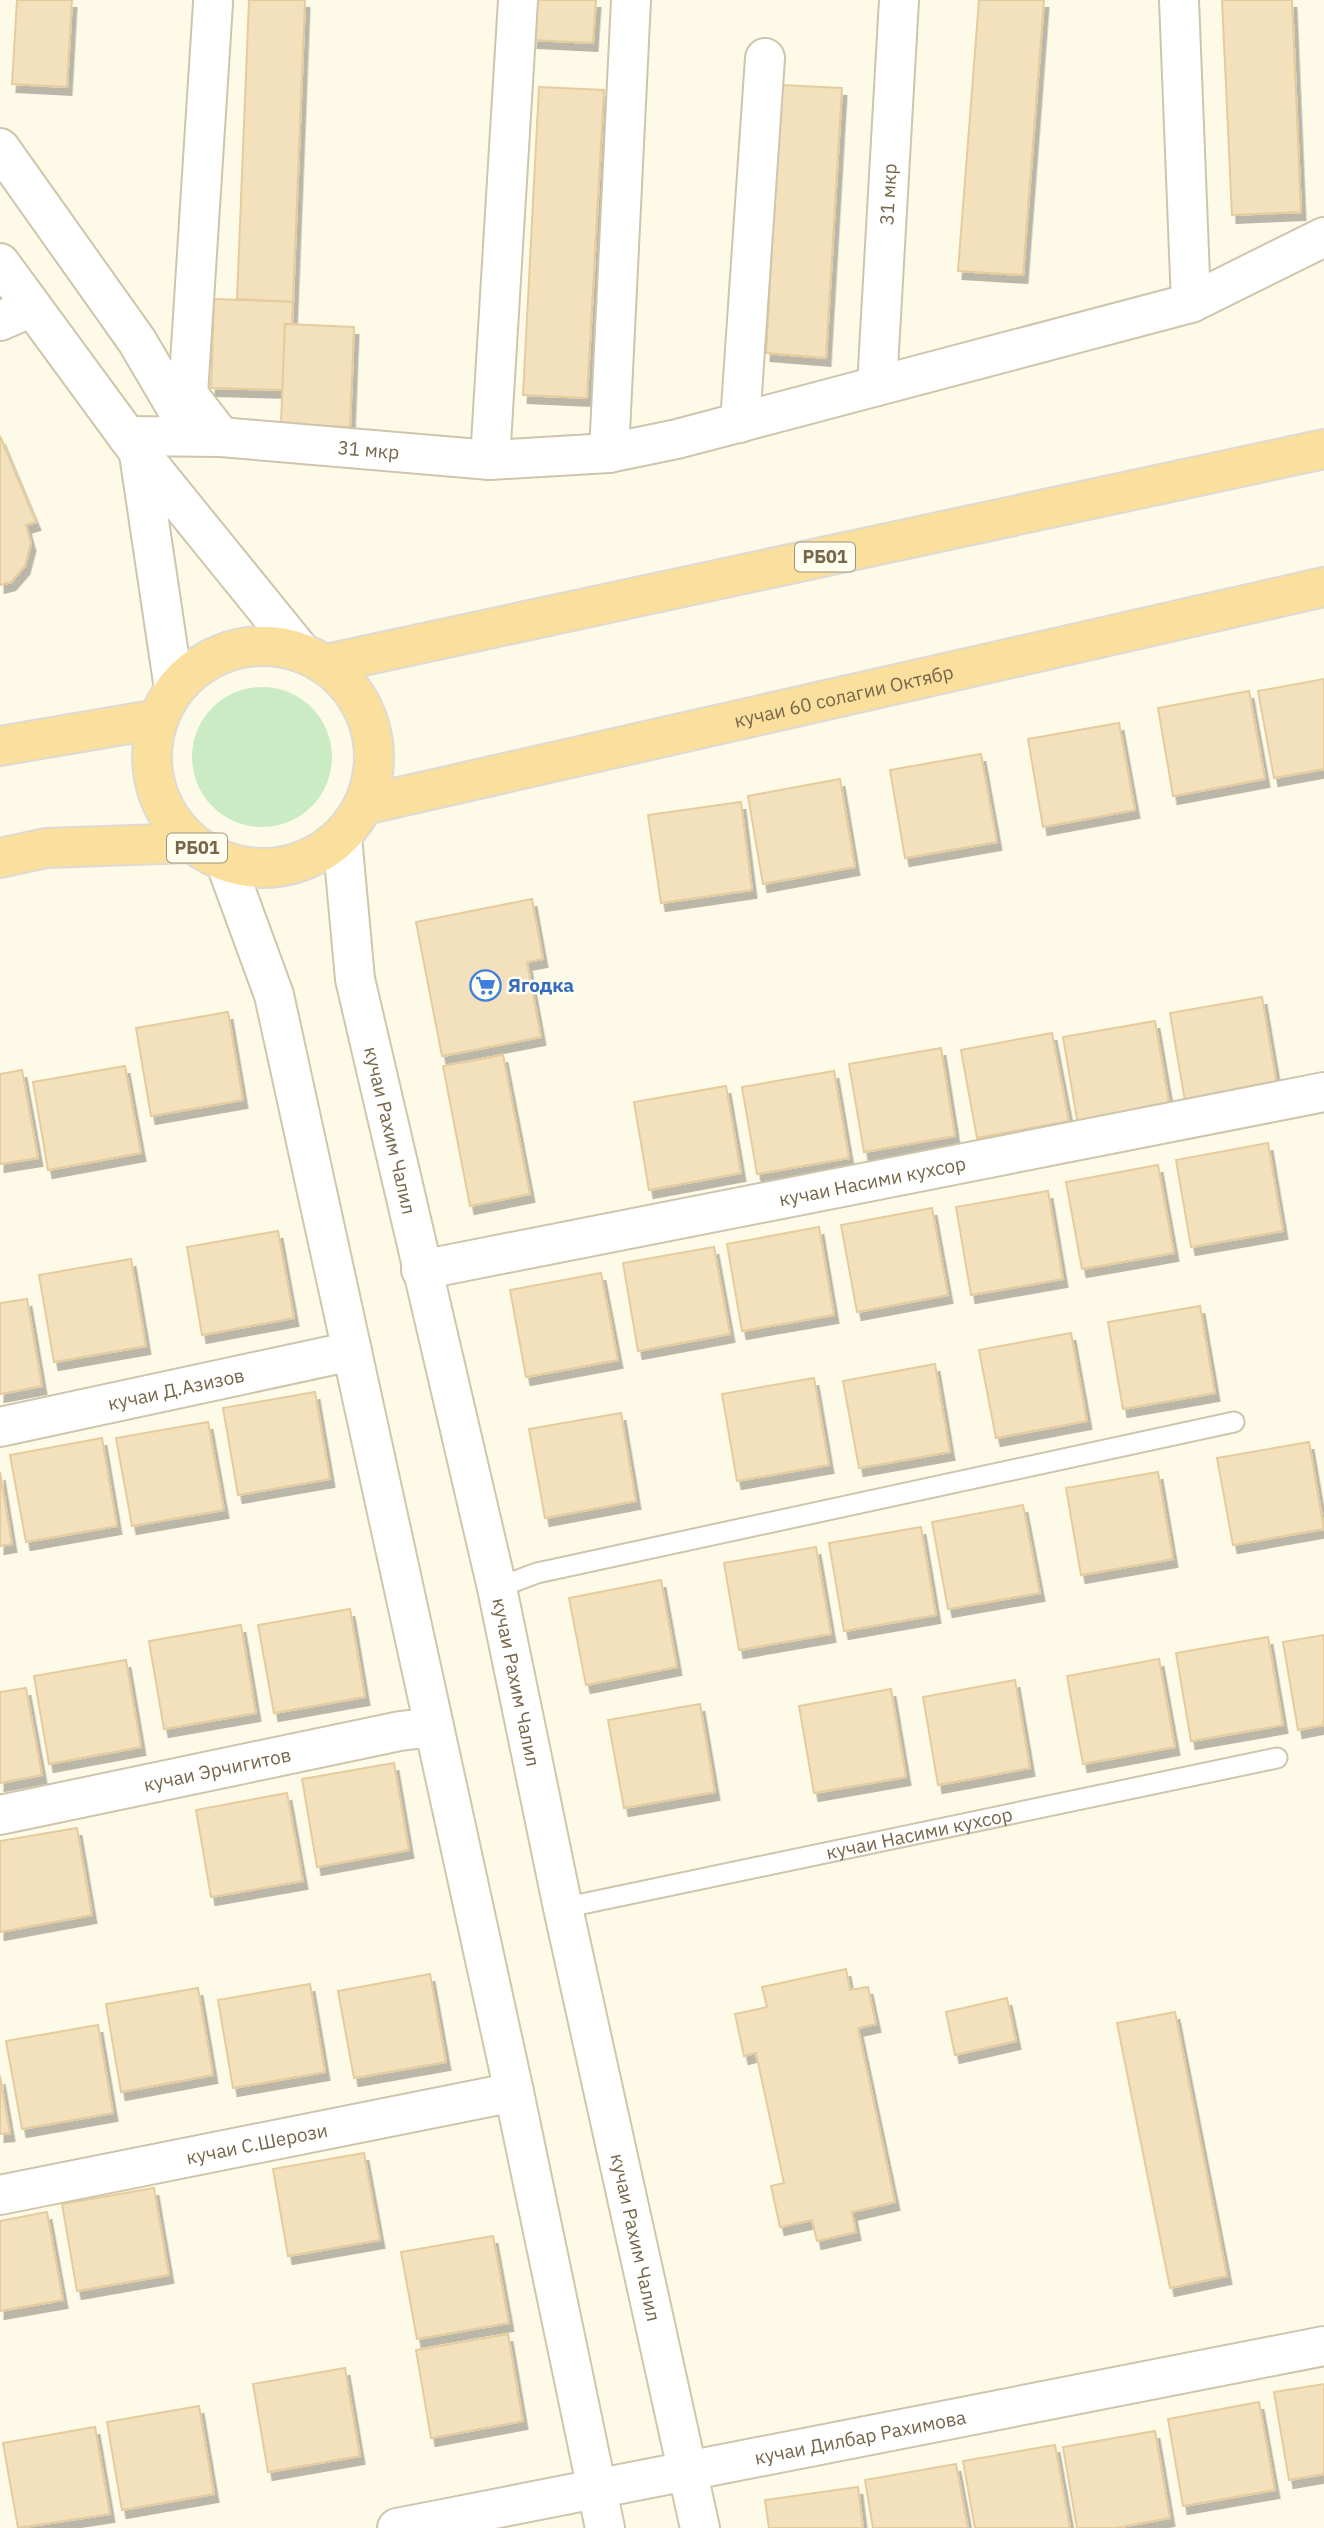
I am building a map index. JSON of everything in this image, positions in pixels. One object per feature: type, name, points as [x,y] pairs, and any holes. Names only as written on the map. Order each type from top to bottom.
[{"type":"highway","name":"РБ01","points":[[313,658],[1324,449]]},
{"type":"highway","name":"кучаи 60 солагии Октябр","points":[[364,805],[1324,587]]},
{"type":"highway","name":"РБ01","points":[[266,645],[313,658],[349,685],[360,703],[374,743],[373,774],[364,805],[342,836],[317,856],[288,867],[257,869],[226,864],[190,843],[168,817],[154,786],[151,752],[166,704],[199,665],[231,650],[266,645]]},
{"type":"highway","points":[[0,746],[166,704]]},
{"type":"highway","name":"РБ01","points":[[0,858],[46,848],[190,843]]},
{"type":"street","points":[[490,460],[518,0]]},
{"type":"street","points":[[609,453],[631,0]]},
{"type":"street","name":"31 мкр","points":[[877,386],[899,0]]},
{"type":"street","points":[[1179,0],[1191,303]]},
{"type":"street","points":[[203,438],[188,394],[213,2]]},
{"type":"street","points":[[740,423],[765,58]]},
{"type":"street","points":[[0,148],[136,341],[177,409],[203,438]]},
{"type":"street","name":"31 мкр","points":[[133,444],[203,438],[490,460],[609,453],[740,423],[1191,303],[1324,237]]},
{"type":"street","points":[[0,264],[16,314],[133,444],[313,658]]},
{"type":"street","points":[[133,444],[166,704]]},
{"type":"street","name":"кучаи Рахим Чалил","points":[[342,836],[355,979],[497,1588],[563,1908],[700,2528]]},
{"type":"street","points":[[226,864],[274,995],[514,2092],[605,2528]]},
{"type":"street","name":"кучаи Насими кухсор","points":[[421,1270],[1324,1093]]},
{"type":"street","name":"кучаи Д.Азизов","points":[[0,1426],[352,1351]]},
{"type":"street","name":"кучаи Эрчигитов","points":[[0,1815],[400,1731],[435,1727]]},
{"type":"street","name":"кучаи С.Шерози","points":[[0,2195],[514,2092]]},
{"type":"street","name":"кучаи Дилбар Рахимова","points":[[397,2528],[1324,2346]]},
{"type":"lane","points":[[497,1588],[537,1573],[1234,1422]]},
{"type":"lane","name":"кучаи Насими кухсор","points":[[563,1908],[1277,1758]]},
{"type":"green space","points":[[262,687],[289,692],[311,708],[327,730],[332,757],[327,784],[311,806],[289,822],[262,827],[235,822],[213,806],[197,784],[192,757],[197,730],[213,708],[235,692]]},
{"type":"building","points":[[17,0],[72,0],[67,87],[12,84]]},
{"type":"building","points":[[249,0],[305,0],[293,302],[237,299]]},
{"type":"building","points":[[535,0],[596,0],[593,43],[533,40]]},
{"type":"building","points":[[979,0],[1044,0],[1023,275],[958,271]]},
{"type":"building","points":[[1222,0],[1292,0],[1301,212],[1232,215]]},
{"type":"building","points":[[781,85],[842,88],[826,358],[766,353]]},
{"type":"building","points":[[539,87],[604,90],[587,398],[523,395]]},
{"type":"building","points":[[214,299],[293,302],[292,324],[285,324],[283,390],[211,388]]},
{"type":"building","points":[[285,324],[354,327],[350,427],[281,424]]},
{"type":"building","points":[[0,436],[36,522],[26,525],[31,543],[25,566],[11,582],[0,585]]},
{"type":"building","points":[[1324,679],[1324,769],[1274,778],[1258,691]]},
{"type":"building","points":[[1249,691],[1265,779],[1173,796],[1158,708]]},
{"type":"building","points":[[1119,723],[1135,810],[1043,827],[1028,739]]},
{"type":"building","points":[[981,754],[997,842],[905,858],[890,770]]},
{"type":"building","points":[[840,779],[855,867],[763,884],[748,796]]},
{"type":"building","points":[[741,802],[752,890],[661,903],[648,815]]},
{"type":"building","points":[[532,899],[543,959],[527,962],[541,1037],[442,1056],[416,922]]},
{"type":"building","points":[[1262,997],[1277,1085],[1185,1101],[1170,1013]]},
{"type":"building","points":[[228,1012],[243,1100],[151,1116],[136,1028]]},
{"type":"building","points":[[1155,1021],[1170,1108],[1078,1125],[1063,1037]]},
{"type":"building","points":[[1052,1033],[1069,1121],[977,1138],[961,1050]]},
{"type":"building","points":[[941,1048],[955,1136],[864,1152],[849,1064]]},
{"type":"building","points":[[503,1055],[530,1194],[470,1206],[443,1066]]},
{"type":"building","points":[[125,1066],[141,1153],[48,1170],[33,1082]]},
{"type":"building","points":[[22,1070],[38,1158],[0,1164],[0,1074]]},
{"type":"building","points":[[834,1071],[849,1158],[757,1174],[742,1087]]},
{"type":"building","points":[[726,1086],[741,1173],[649,1190],[634,1102]]},
{"type":"building","points":[[1268,1143],[1283,1231],[1191,1247],[1176,1160]]},
{"type":"building","points":[[1158,1165],[1174,1253],[1082,1269],[1066,1182]]},
{"type":"building","points":[[1048,1191],[1063,1279],[971,1295],[956,1207]]},
{"type":"building","points":[[932,1208],[948,1295],[857,1312],[841,1225]]},
{"type":"building","points":[[819,1227],[834,1315],[742,1331],[727,1244]]},
{"type":"building","points":[[278,1231],[294,1318],[202,1335],[187,1247]]},
{"type":"building","points":[[714,1247],[730,1334],[638,1351],[623,1263]]},
{"type":"building","points":[[131,1259],[146,1346],[54,1362],[39,1275]]},
{"type":"building","points":[[601,1273],[618,1360],[526,1377],[510,1290]]},
{"type":"building","points":[[27,1299],[42,1386],[0,1394],[0,1303]]},
{"type":"building","points":[[1200,1306],[1215,1393],[1123,1409],[1108,1322]]},
{"type":"building","points":[[1071,1333],[1087,1421],[996,1438],[979,1350]]},
{"type":"building","points":[[935,1364],[950,1452],[859,1468],[843,1381]]},
{"type":"building","points":[[814,1378],[829,1465],[737,1481],[722,1394]]},
{"type":"building","points":[[315,1392],[330,1479],[238,1495],[223,1408]]},
{"type":"building","points":[[621,1413],[636,1501],[545,1518],[529,1429]]},
{"type":"building","points":[[208,1422],[224,1510],[132,1526],[116,1438]]},
{"type":"building","points":[[102,1438],[117,1526],[26,1542],[10,1455]]},
{"type":"building","points":[[1309,1442],[1324,1529],[1233,1545],[1217,1458]]},
{"type":"building","points":[[0,1472],[12,1544],[0,1546]]},
{"type":"building","points":[[1158,1472],[1173,1559],[1081,1575],[1066,1488]]},
{"type":"building","points":[[1023,1505],[1040,1593],[948,1609],[932,1522]]},
{"type":"building","points":[[921,1527],[936,1615],[844,1631],[829,1543]]},
{"type":"building","points":[[816,1547],[831,1634],[739,1650],[724,1563]]},
{"type":"building","points":[[661,1580],[677,1667],[586,1685],[569,1598]]},
{"type":"building","points":[[350,1609],[365,1697],[274,1713],[258,1625]]},
{"type":"building","points":[[241,1625],[256,1713],[164,1729],[149,1641]]},
{"type":"building","points":[[1324,1635],[1324,1725],[1298,1730],[1283,1642]]},
{"type":"building","points":[[1268,1637],[1283,1725],[1191,1741],[1176,1653]]},
{"type":"building","points":[[1159,1659],[1175,1747],[1083,1764],[1067,1676]]},
{"type":"building","points":[[126,1660],[141,1747],[49,1764],[34,1676]]},
{"type":"building","points":[[1015,1680],[1030,1768],[938,1785],[923,1697]]},
{"type":"building","points":[[26,1688],[42,1775],[0,1783],[0,1692]]},
{"type":"building","points":[[891,1689],[906,1777],[814,1793],[799,1706]]},
{"type":"building","points":[[700,1704],[715,1792],[624,1808],[608,1720]]},
{"type":"building","points":[[394,1763],[409,1850],[317,1867],[302,1779]]},
{"type":"building","points":[[287,1793],[303,1881],[211,1897],[196,1810]]},
{"type":"building","points":[[77,1828],[92,1915],[0,1932],[0,1841]]},
{"type":"building","points":[[846,1969],[850,1990],[868,1987],[876,2024],[858,2028],[895,2202],[852,2212],[856,2232],[817,2241],[812,2220],[780,2227],[771,2186],[784,2183],[756,2053],[744,2056],[735,2014],[767,2007],[762,1987]]},
{"type":"building","points":[[430,1974],[446,2062],[354,2078],[338,1991]]},
{"type":"building","points":[[310,1984],[325,2072],[233,2088],[218,2000]]},
{"type":"building","points":[[198,1988],[213,2075],[121,2092],[106,2004]]},
{"type":"building","points":[[1007,1998],[1016,2041],[955,2055],[946,2012]]},
{"type":"building","points":[[1175,2012],[1227,2276],[1170,2288],[1117,2023]]},
{"type":"building","points":[[98,2025],[113,2113],[22,2129],[6,2041]]},
{"type":"building","points":[[0,2076],[10,2133],[0,2134]]},
{"type":"building","points":[[364,2153],[380,2240],[288,2256],[273,2169]]},
{"type":"building","points":[[154,2188],[169,2275],[77,2291],[62,2204]]},
{"type":"building","points":[[47,2212],[63,2300],[0,2311],[0,2221]]},
{"type":"building","points":[[493,2236],[509,2323],[417,2339],[401,2252]]},
{"type":"building","points":[[508,2334],[523,2421],[431,2438],[416,2350]]},
{"type":"building","points":[[345,2368],[360,2456],[268,2472],[253,2384]]},
{"type":"building","points":[[1324,2384],[1324,2474],[1289,2480],[1274,2392]]},
{"type":"building","points":[[1259,2402],[1275,2490],[1183,2506],[1168,2419]]},
{"type":"building","points":[[199,2406],[214,2494],[122,2510],[107,2422]]},
{"type":"building","points":[[95,2427],[110,2514],[18,2528],[3,2443]]},
{"type":"building","points":[[1155,2431],[1170,2518],[1115,2528],[1077,2528],[1063,2447]]},
{"type":"building","points":[[1055,2445],[1070,2528],[975,2528],[963,2461]]},
{"type":"building","points":[[956,2464],[968,2528],[873,2528],[865,2480]]},
{"type":"building","points":[[858,2487],[863,2528],[769,2528],[765,2500]]},
{"type":"place","name":"Ягодка","points":[[485,985]]}]
